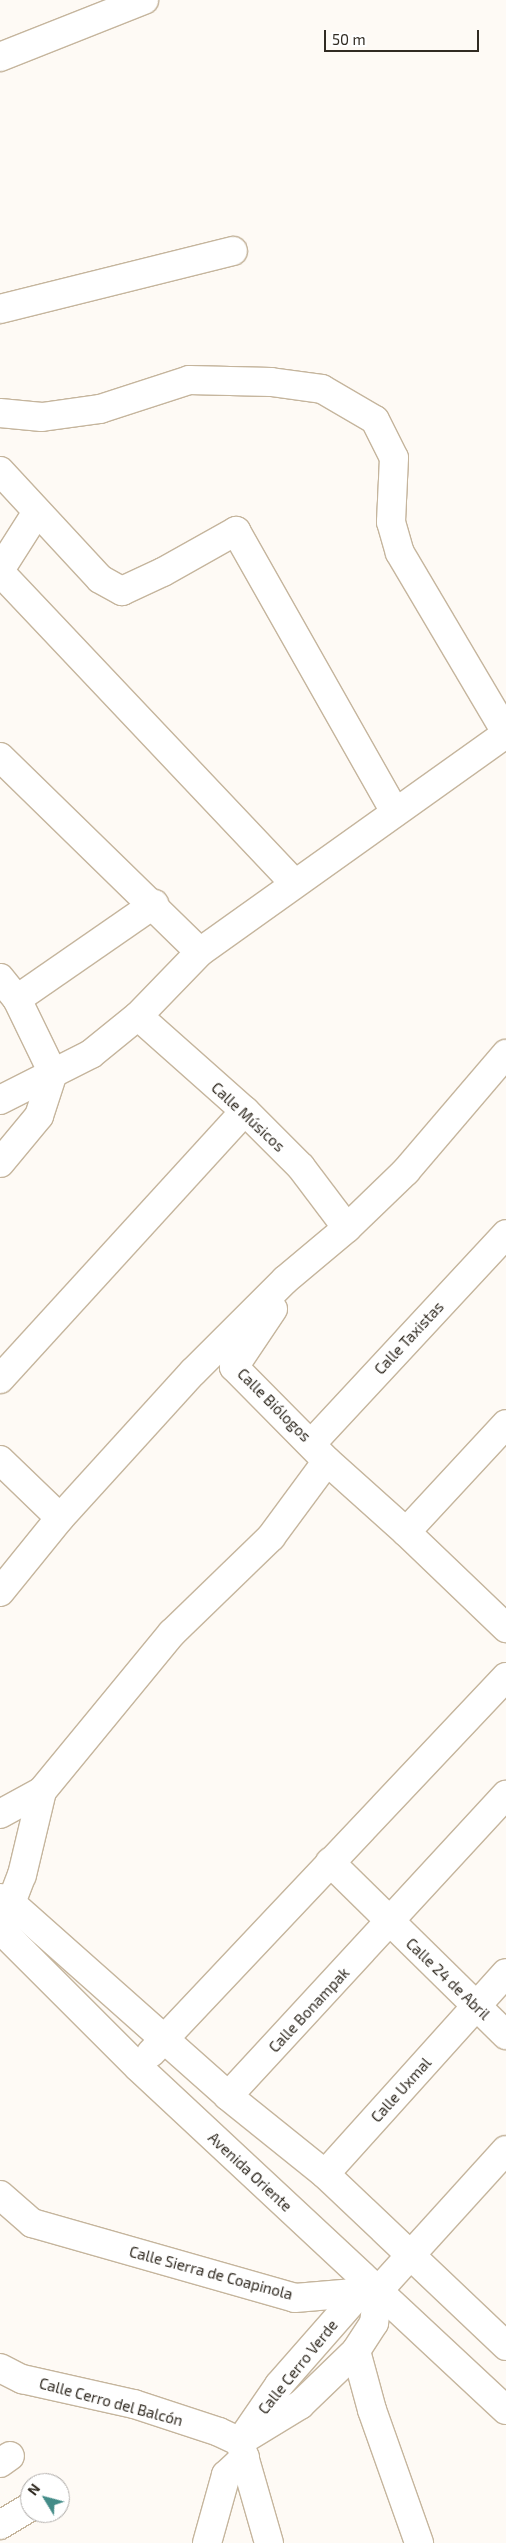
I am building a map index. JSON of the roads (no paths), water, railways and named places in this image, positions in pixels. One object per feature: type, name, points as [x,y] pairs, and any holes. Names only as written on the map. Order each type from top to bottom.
[{"type":"street","points":[[0,57],[128,4]]},
{"type":"street","points":[[0,309],[233,251]]},
{"type":"street","points":[[0,413],[42,416],[100,409],[189,380],[271,382],[322,389],[375,420],[394,458],[392,522],[400,553],[506,733],[200,952],[138,1016],[91,1054],[0,1100]]},
{"type":"street","points":[[0,471],[100,579],[122,591],[163,572],[236,531],[396,812]]},
{"type":"street","points":[[37,512],[0,571],[295,884]]},
{"type":"street","points":[[0,757],[154,904],[200,952]]},
{"type":"street","points":[[17,999],[154,904]]},
{"type":"street","points":[[0,978],[17,999],[53,1073],[39,1116],[0,1163]]},
{"type":"street","name":"Calle Músicos","points":[[138,1016],[245,1111],[301,1167],[347,1228]]},
{"type":"street","points":[[0,1592],[60,1518],[193,1372],[285,1280],[347,1228],[406,1171],[506,1054]]},
{"type":"street","points":[[0,1379],[245,1111]]},
{"type":"street","name":"Calle Taxistas","points":[[42,1790],[172,1633],[271,1537],[319,1452],[506,1234]]},
{"type":"street","name":"Calle Biólogos","points":[[285,1280],[276,1305],[234,1367],[319,1452],[502,1618]]},
{"type":"street","points":[[406,1532],[506,1424]]},
{"type":"street","points":[[0,1460],[60,1518]]},
{"type":"street","points":[[138,2067],[506,1677]]},
{"type":"street","points":[[0,1814],[42,1790]]},
{"type":"street","points":[[42,1790],[22,1875],[4,1906],[228,2096],[325,2174],[506,2346]]},
{"type":"street","name":"Calle Bonampak","points":[[228,2096],[390,1923],[506,1795]]},
{"type":"street","name":"Calle 24 de Abril","points":[[330,1862],[506,2035]]},
{"type":"street","name":"Avenida Oriente","points":[[0,1929],[138,2067],[369,2292],[506,2410]]},
{"type":"street","name":"Calle Uxmal","points":[[325,2174],[506,1973]]},
{"type":"street","name":"Calle Cerro Verde","points":[[246,2460],[279,2385],[369,2292],[410,2255],[506,2150]]},
{"type":"street","name":"Calle Sierra de Coapinola","points":[[0,2195],[32,2223],[295,2298],[369,2292]]},
{"type":"street","points":[[207,2543],[226,2474],[246,2460],[356,2350],[374,2322],[369,2292]]},
{"type":"street","points":[[356,2350],[372,2410],[419,2543]]},
{"type":"street","name":"Calle Cerro del Balcón","points":[[0,2368],[22,2379],[134,2404],[220,2432],[246,2460]]},
{"type":"street","points":[[246,2460],[260,2540]]},
{"type":"street","points":[[0,2525],[20,2513]]}]
